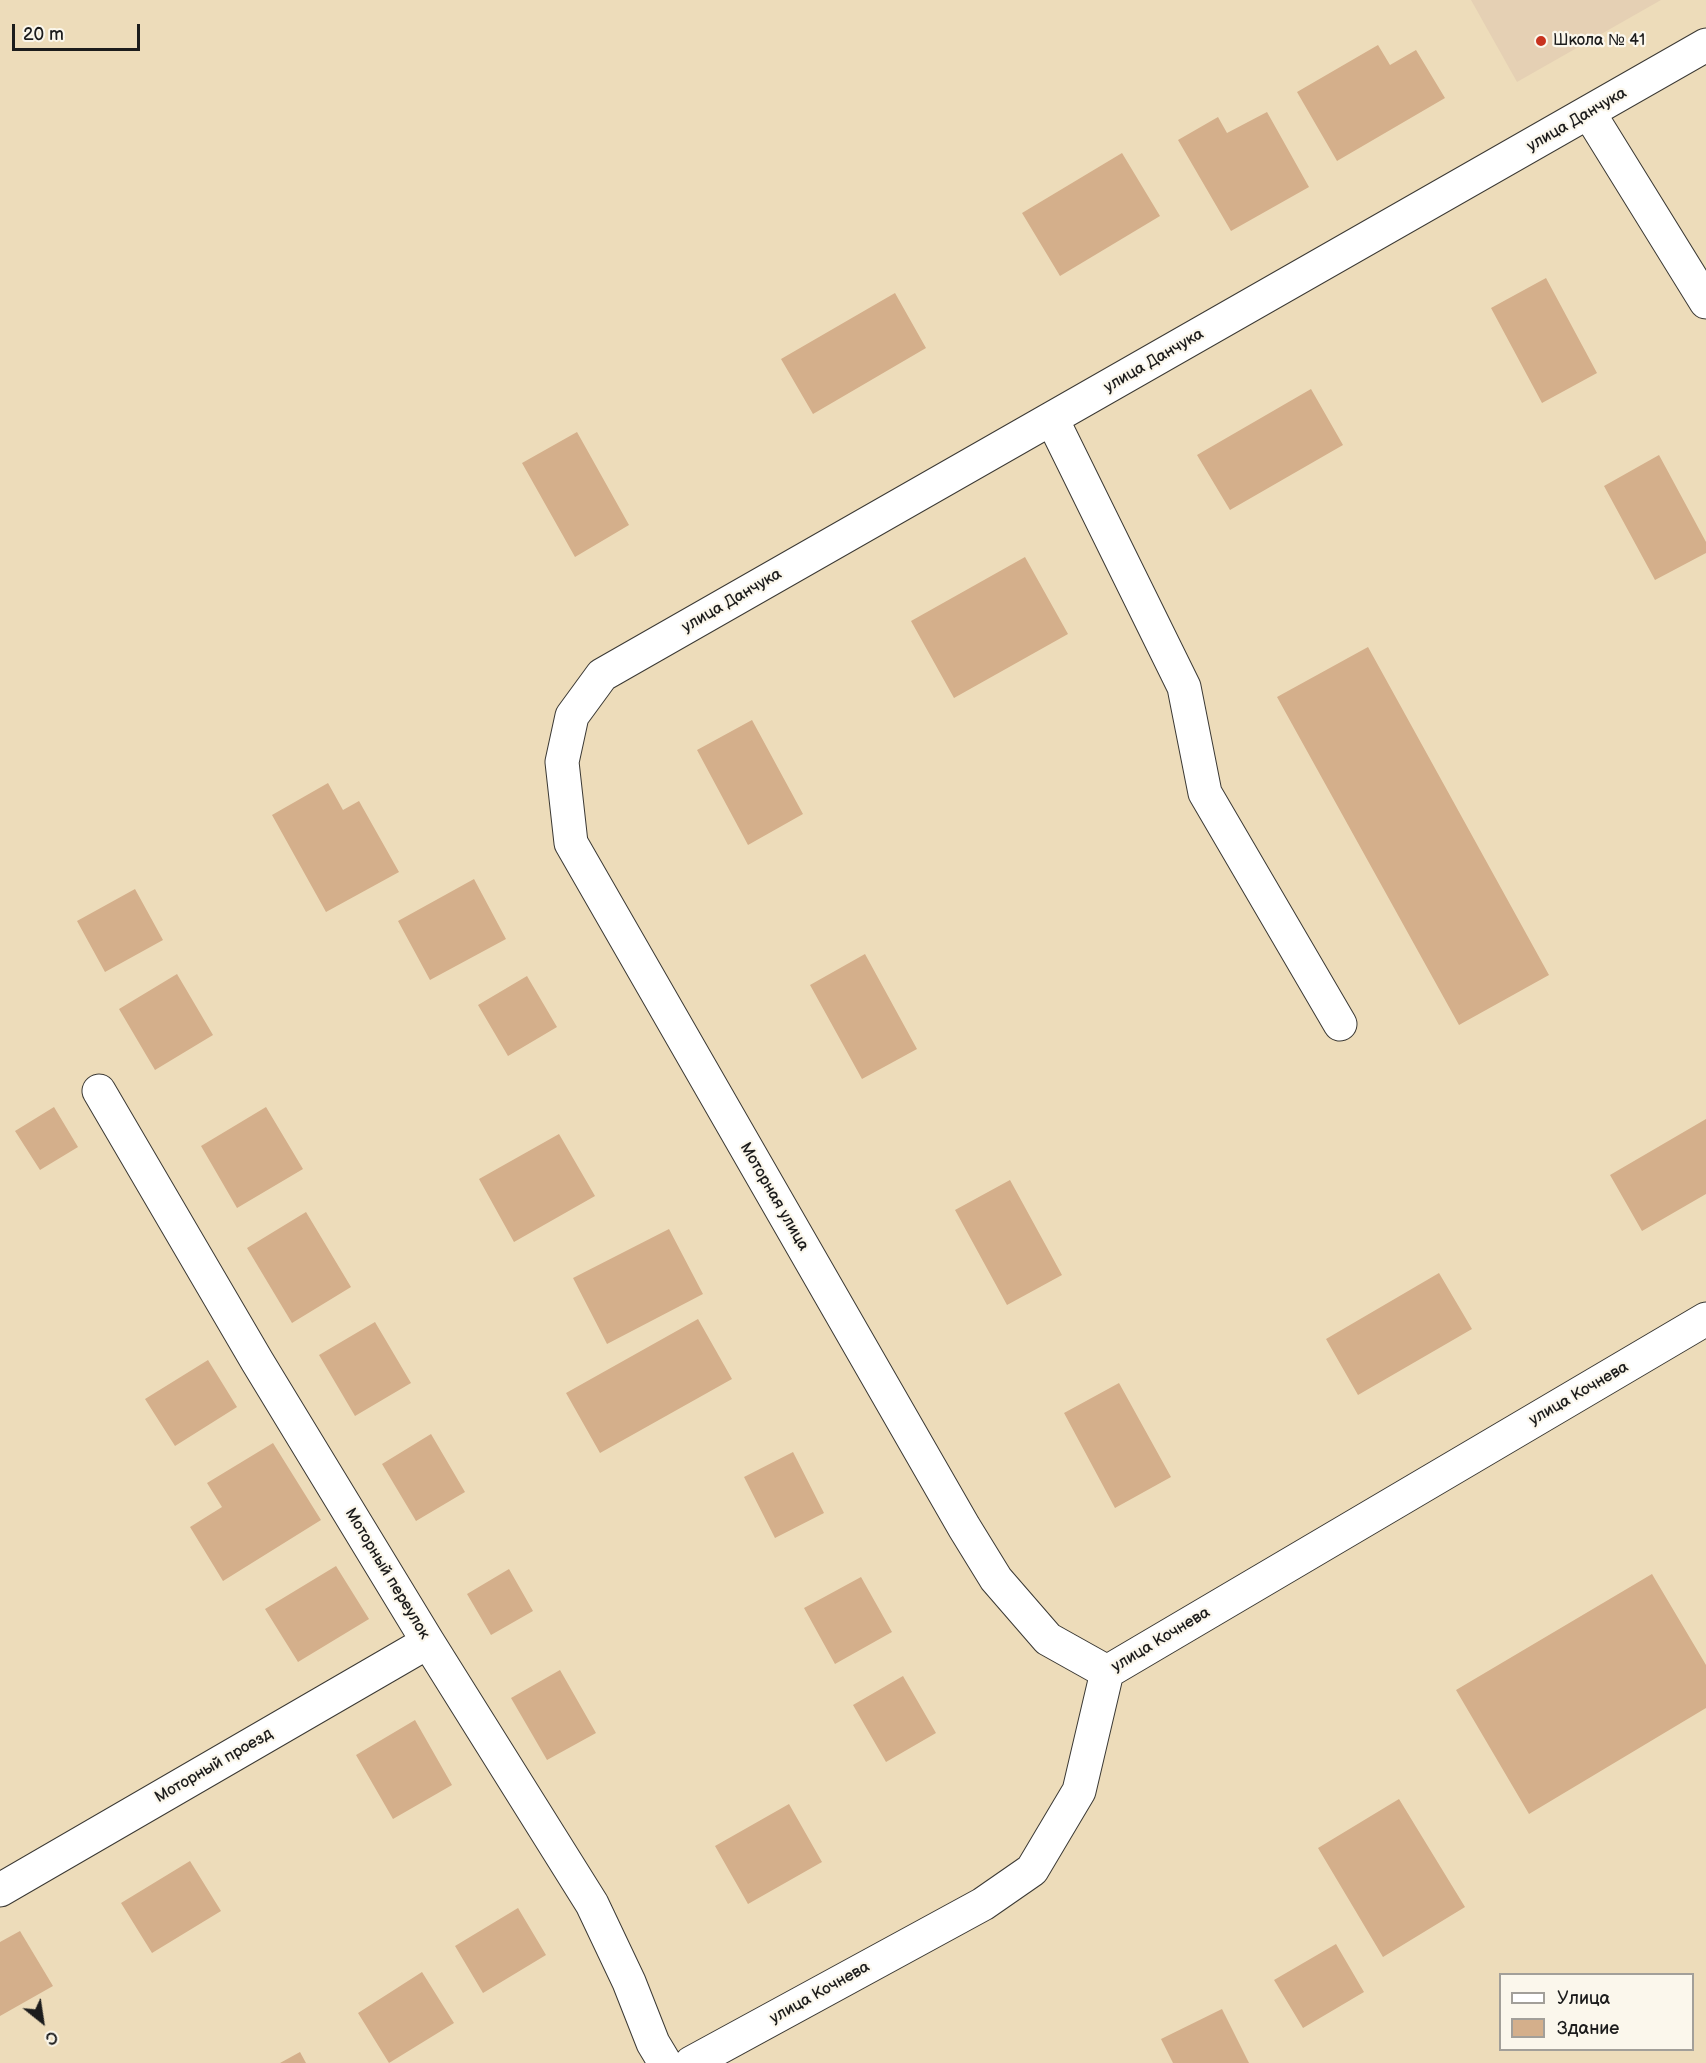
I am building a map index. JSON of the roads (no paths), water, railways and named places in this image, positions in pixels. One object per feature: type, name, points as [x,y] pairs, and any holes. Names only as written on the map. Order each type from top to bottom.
[{"type":"street","name":"улица Данчука","points":[[602,675],[1706,45]]},
{"type":"street","points":[[1589,113],[1706,302]]},
{"type":"street","points":[[1052,419],[1184,687],[1205,793],[1340,1024]]},
{"type":"street","name":"Моторная улица","points":[[602,675],[572,716],[562,762],[571,843],[996,1579],[1048,1639],[1107,1672]]},
{"type":"street","name":"Моторный переулок","points":[[99,1091],[252,1351],[428,1641],[592,1904],[664,2063]]},
{"type":"street","name":"улица Кочнева","points":[[691,2063],[983,1904],[1032,1870],[1079,1791],[1107,1672],[1706,1319]]},
{"type":"street","name":"Моторный проезд","points":[[0,1890],[428,1641]]},
{"type":"place","name":"Школа № 41","points":[[1541,41]]}]
